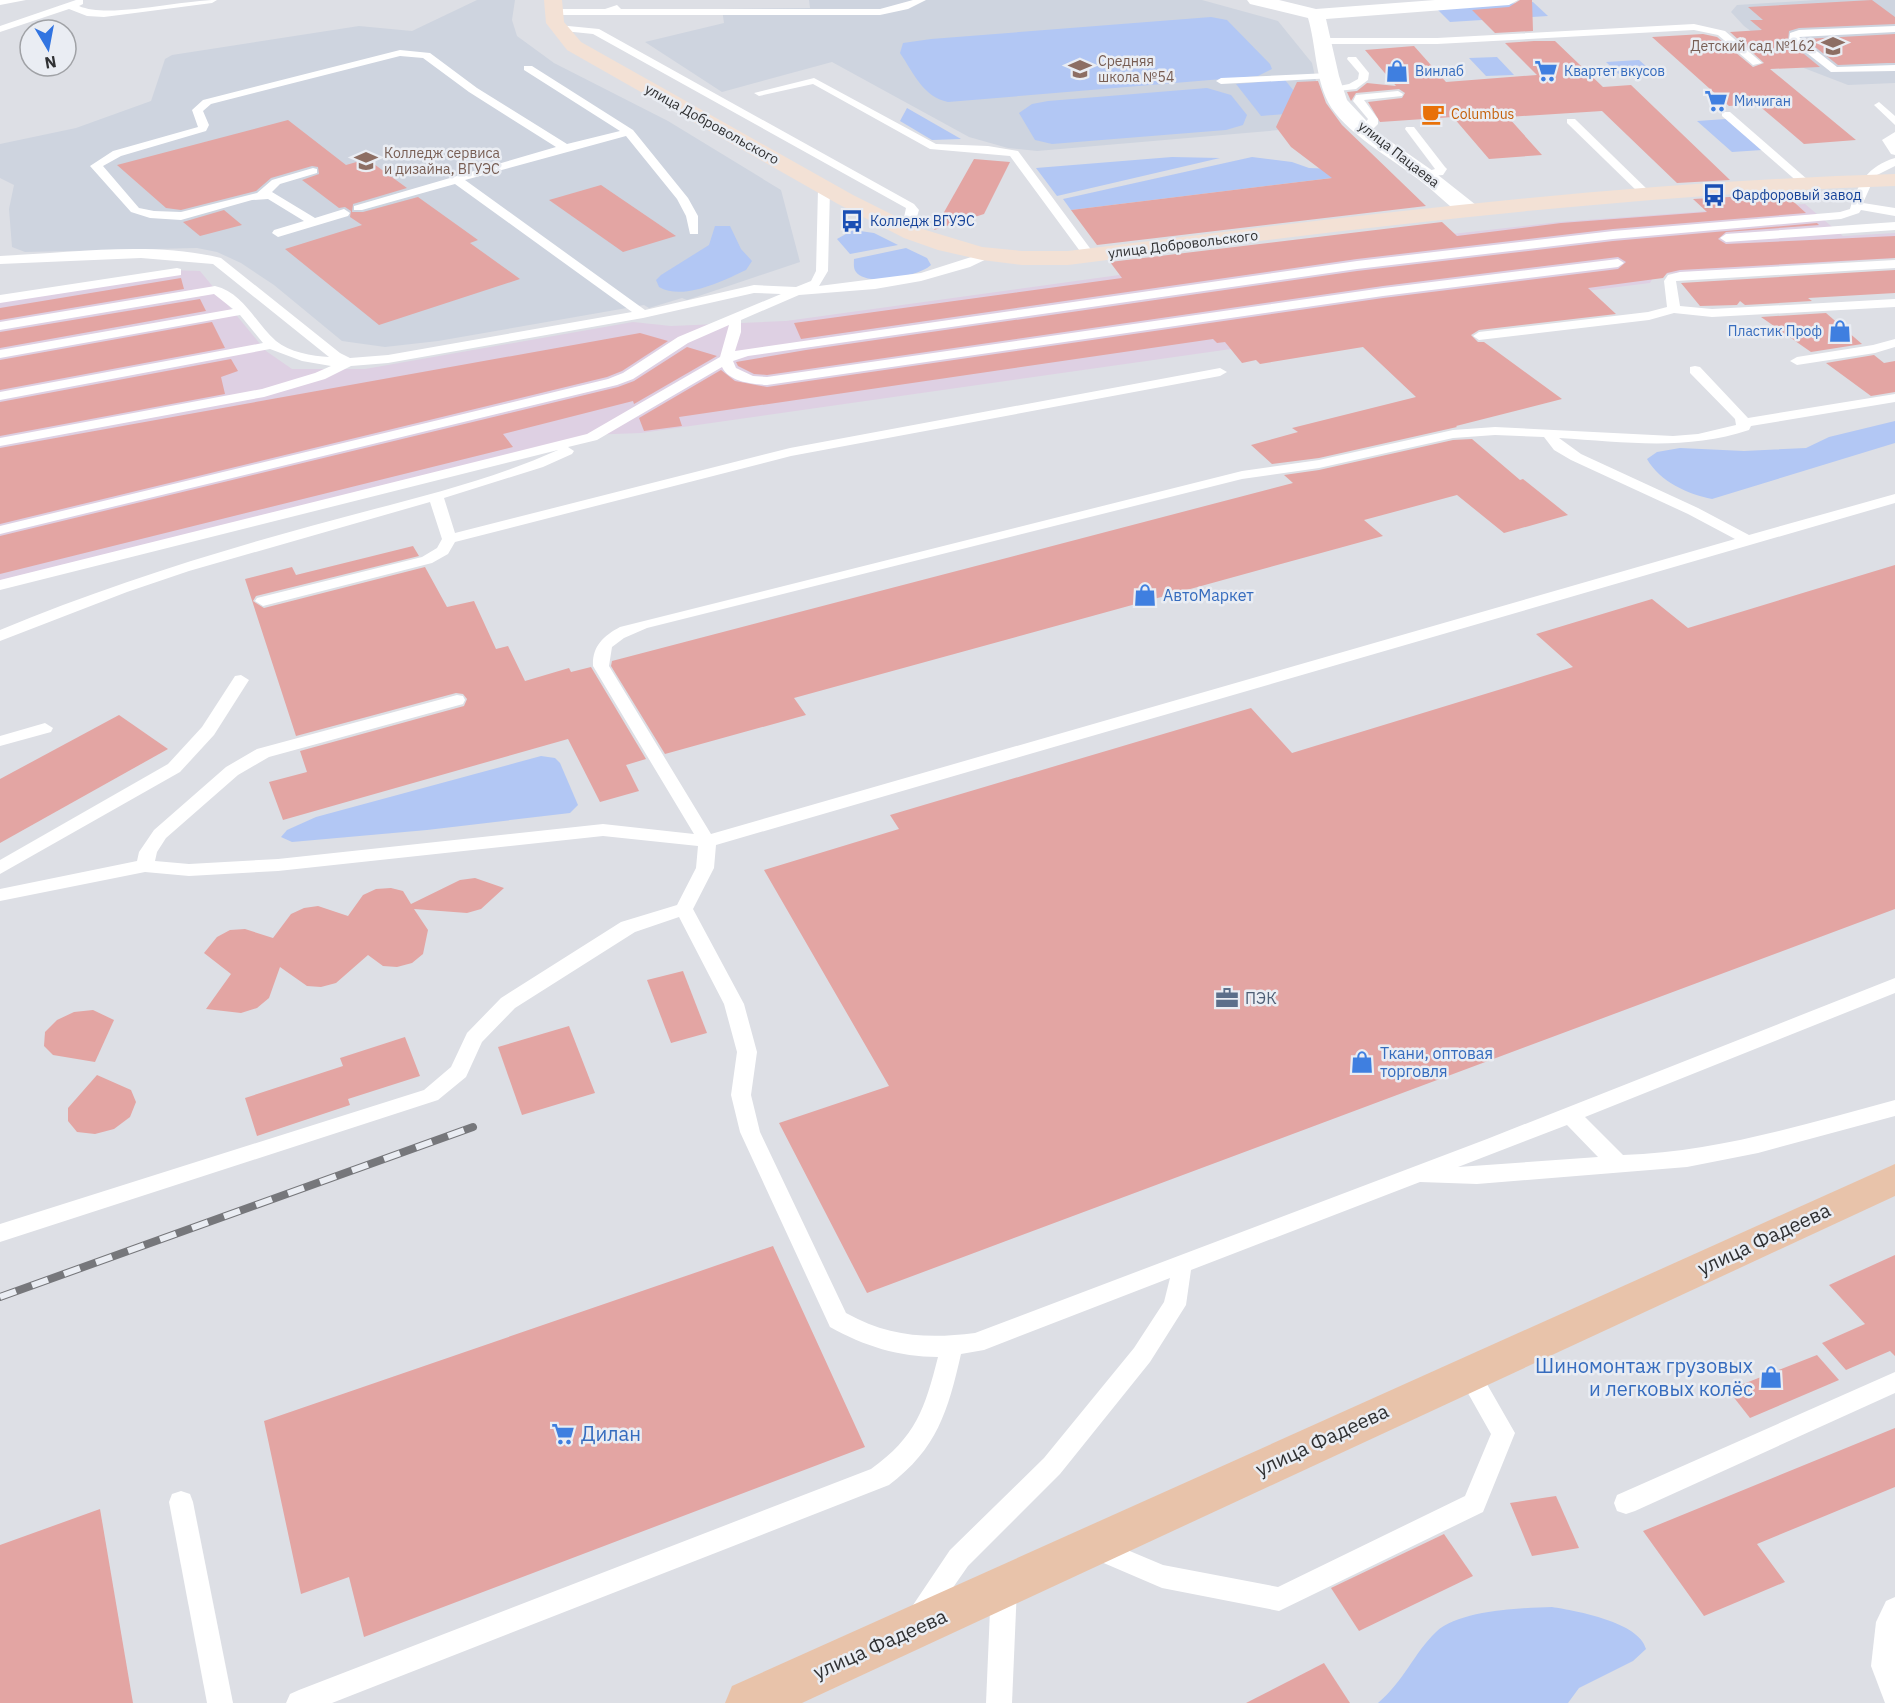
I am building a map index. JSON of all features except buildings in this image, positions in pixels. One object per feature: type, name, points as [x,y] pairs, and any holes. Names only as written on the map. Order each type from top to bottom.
[{"type":"main road","name":"улица Добровольского","points":[[555,13],[573,46],[775,159],[824,189],[902,231],[927,241],[987,256],[1034,260],[1468,210],[1804,182],[1866,181],[1893,169]]},
{"type":"main road","name":"улица Фадеева","points":[[749,1703],[1468,1372],[1895,1179]]},
{"type":"street","points":[[1256,0],[1316,15],[1509,0]]},
{"type":"street","name":"улица Пацаева","points":[[1316,15],[1324,41],[1331,83],[1338,102],[1365,131],[1426,175],[1468,210]]},
{"type":"lane","points":[[0,2],[21,0]]},
{"type":"lane","points":[[0,29],[85,0]]},
{"type":"lane","points":[[69,5],[87,13],[104,14],[212,0]]},
{"type":"lane","points":[[606,12],[645,0]]},
{"type":"lane","points":[[555,13],[880,12],[905,7],[921,0]]},
{"type":"lane","points":[[555,13],[595,31],[910,206],[913,210],[912,217],[902,231]]},
{"type":"lane","points":[[1324,41],[1418,42],[1694,27],[1721,33],[1758,63]]},
{"type":"lane","points":[[1895,29],[1799,33],[1794,39],[1835,70],[1895,68]]},
{"type":"lane","points":[[313,222],[278,198],[261,195],[181,216],[154,215],[135,210],[96,166],[106,158],[174,140],[202,129],[204,125],[197,110],[207,102],[400,53],[426,55],[473,90],[565,148]]},
{"type":"lane","points":[[1221,81],[1331,83],[1352,87],[1363,80],[1364,73],[1353,59]]},
{"type":"lane","points":[[528,68],[629,132],[682,198],[692,216],[694,231]]},
{"type":"lane","points":[[759,93],[814,81],[947,156]]},
{"type":"lane","points":[[1365,131],[1373,124],[1373,119],[1358,100],[1360,97],[1398,94]]},
{"type":"lane","points":[[1879,105],[1895,122]]},
{"type":"lane","points":[[1726,114],[1804,182]]},
{"type":"lane","points":[[1571,121],[1646,194]]},
{"type":"lane","points":[[1410,129],[1441,169],[1439,173],[1426,175]]},
{"type":"lane","points":[[358,208],[565,148],[629,132]]},
{"type":"lane","points":[[1895,135],[1888,140],[1895,152]]},
{"type":"lane","points":[[934,147],[988,149],[1014,153],[1089,255]]},
{"type":"lane","points":[[261,195],[276,182],[313,171]]},
{"type":"lane","points":[[456,179],[643,314]]},
{"type":"lane","points":[[0,636],[63,608],[180,570],[538,464],[592,437],[726,358],[746,352],[1353,266],[1613,235],[1827,217],[1855,211],[1859,206],[1866,181]]},
{"type":"lane","points":[[0,530],[612,382],[628,376],[683,340],[816,283],[822,271],[824,189]]},
{"type":"lane","points":[[1859,206],[1895,212]]},
{"type":"lane","points":[[278,233],[344,213]]},
{"type":"lane","points":[[1726,238],[1895,226]]},
{"type":"lane","points":[[0,299],[50,275],[174,254],[217,261],[234,272],[320,345],[348,363]]},
{"type":"lane","points":[[0,326],[215,290],[224,293],[243,311],[272,345],[294,356],[320,362],[348,363],[388,359],[643,314],[753,289],[800,291],[917,278],[949,271],[987,256]]},
{"type":"lane","points":[[0,260],[50,275],[177,272]]},
{"type":"lane","points":[[735,318],[735,332],[726,358],[730,370],[750,380],[767,381],[1393,291],[1618,263]]},
{"type":"lane","points":[[1674,309],[1670,281],[1680,276],[1895,264]]},
{"type":"lane","points":[[1479,336],[1649,316],[1674,309],[1712,313],[1895,303]]},
{"type":"lane","points":[[0,354],[243,311]]},
{"type":"lane","points":[[1797,361],[1875,349],[1895,343]]},
{"type":"lane","points":[[0,396],[272,345]]},
{"type":"lane","points":[[0,442],[264,393],[320,376],[348,363]]},
{"type":"lane","points":[[1695,370],[1744,423]]},
{"type":"lane","points":[[263,601],[427,560],[443,551],[450,539],[790,452],[1220,372]]},
{"type":"lane","points":[[1744,423],[1895,398]]},
{"type":"lane","points":[[0,1233],[431,1095],[459,1072],[474,1038],[508,1003],[628,927],[684,909],[705,868],[707,842],[601,666],[599,657],[602,648],[620,634],[641,625],[1242,475],[1319,464],[1453,434],[1495,431],[1676,440],[1726,435],[1744,427],[1744,423]]},
{"type":"lane","points":[[1548,433],[1559,447],[1576,457],[1693,511],[1747,540]]},
{"type":"lane","points":[[0,585],[592,437]]},
{"type":"lane","points":[[436,496],[450,539]]},
{"type":"lane","points":[[0,895],[145,866],[189,870],[278,865],[603,830],[707,842],[1895,498]]},
{"type":"lane","points":[[0,868],[174,768],[208,731],[241,680]]},
{"type":"lane","points":[[145,866],[148,852],[160,834],[232,771],[263,753],[457,699]]},
{"type":"lane","points":[[0,741],[45,728]]},
{"type":"lane","points":[[684,909],[734,1004],[747,1052],[741,1095],[750,1132],[838,1320],[865,1336],[924,1349],[976,1343],[1569,1115],[1895,985]]},
{"type":"lane","points":[[1416,1174],[1477,1176],[1618,1163],[1657,1164],[1753,1144],[1895,1108]]},
{"type":"lane","points":[[1569,1115],[1618,1163]]},
{"type":"lane","points":[[909,1631],[959,1558],[1052,1466],[1142,1355],[1175,1305],[1181,1277],[1180,1265]]},
{"type":"lane","points":[[300,1703],[880,1477],[902,1463],[926,1435],[936,1409],[952,1346]]},
{"type":"lane","points":[[1092,1546],[1162,1576],[1278,1599],[1474,1504],[1503,1433],[1468,1372]]},
{"type":"lane","points":[[1626,1503],[1895,1382]]},
{"type":"lane","points":[[181,1502],[220,1703]]},
{"type":"lane","points":[[999,1703],[1004,1587]]},
{"type":"lane","points":[[1895,1609],[1889,1622],[1884,1666],[1895,1695]]},
{"type":"shaded area","name":"Колледж сервиса и дизайна, ВГУЭС","points":[[477,0],[515,0],[512,20],[517,36],[554,63],[668,121],[781,190],[800,262],[687,300],[682,298],[649,308],[644,305],[438,341],[385,347],[342,341],[274,285],[241,263],[217,252],[197,248],[25,252],[12,247],[9,209],[14,185],[0,178],[0,144],[76,128],[151,101],[165,59],[172,55],[359,26],[412,31]]},
{"type":"shaded area","name":"Средняя школа №54","points":[[809,0],[1202,0],[1278,21],[1312,63],[1326,126],[1037,151],[1008,148],[969,137],[832,62],[722,92],[645,42],[724,23],[722,9],[810,8]]},
{"type":"shaded area","name":"Детский сад №162","points":[[1816,0],[1895,0],[1895,83],[1848,85],[1796,65],[1744,26],[1731,12],[1737,5]]},
{"type":"shaded area","points":[[1533,2],[1548,16],[1450,22],[1437,9]]},
{"type":"shaded area","points":[[1211,17],[1227,20],[1270,64],[1272,69],[1258,76],[948,102],[939,99],[925,89],[900,53],[903,43],[931,39]]},
{"type":"shaded area","points":[[1497,57],[1514,75],[1486,76],[1469,58]]},
{"type":"shaded area","points":[[1639,60],[1655,74],[1622,77],[1606,62]]},
{"type":"shaded area","points":[[1285,80],[1311,112],[1261,116],[1236,84]]},
{"type":"shaded area","points":[[1207,88],[1231,95],[1247,115],[1243,125],[1226,130],[1052,144],[1035,140],[1019,113],[1032,104],[1048,101]]},
{"type":"shaded area","points":[[907,108],[961,139],[932,140],[900,121]]},
{"type":"shaded area","points":[[1726,119],[1762,150],[1732,152],[1697,121]]},
{"type":"shaded area","points":[[1172,157],[1220,158],[1057,196],[1036,168]]},
{"type":"shaded area","points":[[1252,157],[1292,162],[1309,168],[1389,171],[1071,210],[1063,199]]},
{"type":"shaded area","points":[[1805,204],[1843,236],[1895,233],[1895,258],[1662,274],[1654,276],[1650,283],[1482,304],[1231,349],[641,433],[587,435],[0,582],[0,297],[169,270],[200,271],[266,351],[292,369],[365,369],[633,322],[671,326],[786,321],[1264,255],[1559,222]]},
{"type":"shaded area","points":[[715,226],[730,226],[741,249],[752,261],[746,270],[715,284],[691,291],[669,291],[659,287],[656,280],[661,275],[709,245]]},
{"type":"shaded area","points":[[853,230],[874,233],[898,245],[850,254],[837,239]]},
{"type":"shaded area","points":[[906,248],[927,258],[931,265],[916,273],[881,279],[870,279],[855,270],[854,259]]},
{"type":"shaded area","points":[[1895,421],[1895,443],[1712,499],[1675,486],[1659,474],[1647,459],[1657,452],[1680,448],[1744,451],[1806,448],[1829,437]]},
{"type":"shaded area","points":[[541,756],[555,758],[560,763],[578,805],[570,813],[427,830],[292,842],[281,837],[287,830],[316,817]]},
{"type":"shaded area","points":[[1552,1607],[1576,1611],[1620,1625],[1641,1640],[1646,1649],[1633,1661],[1579,1688],[1568,1703],[1378,1703],[1395,1686],[1428,1640],[1447,1625],[1460,1619],[1491,1612]]},
{"type":"railway","points":[[0,1297],[473,1127]]},
{"type":"place","name":"Детский сад №162","points":[[1833,46]]},
{"type":"place","name":"Средняя школа №54","points":[[1080,69]]},
{"type":"place","name":"Винлаб","points":[[1397,71]]},
{"type":"place","name":"Квартет вкусов","points":[[1546,71]]},
{"type":"place","name":"Мичиган","points":[[1716,101]]},
{"type":"place","name":"Columbus","points":[[1433,114]]},
{"type":"place","name":"Колледж сервиса и дизайна, ВГУЭС","points":[[366,161]]},
{"type":"place","name":"Фарфоровый завод","points":[[1714,195]]},
{"type":"place","name":"Колледж ВГУЭС","points":[[852,221]]},
{"type":"place","name":"Пластик Проф","points":[[1840,331]]},
{"type":"place","name":"АвтоМаркет","points":[[1145,595]]},
{"type":"place","name":"ПЭК","points":[[1227,998]]},
{"type":"place","name":"Ткани, оптовая торговля","points":[[1362,1062]]},
{"type":"place","name":"Шиномонтаж грузовых и легковых колёс","points":[[1771,1377]]},
{"type":"place","name":"Дилан","points":[[563,1434]]}]
